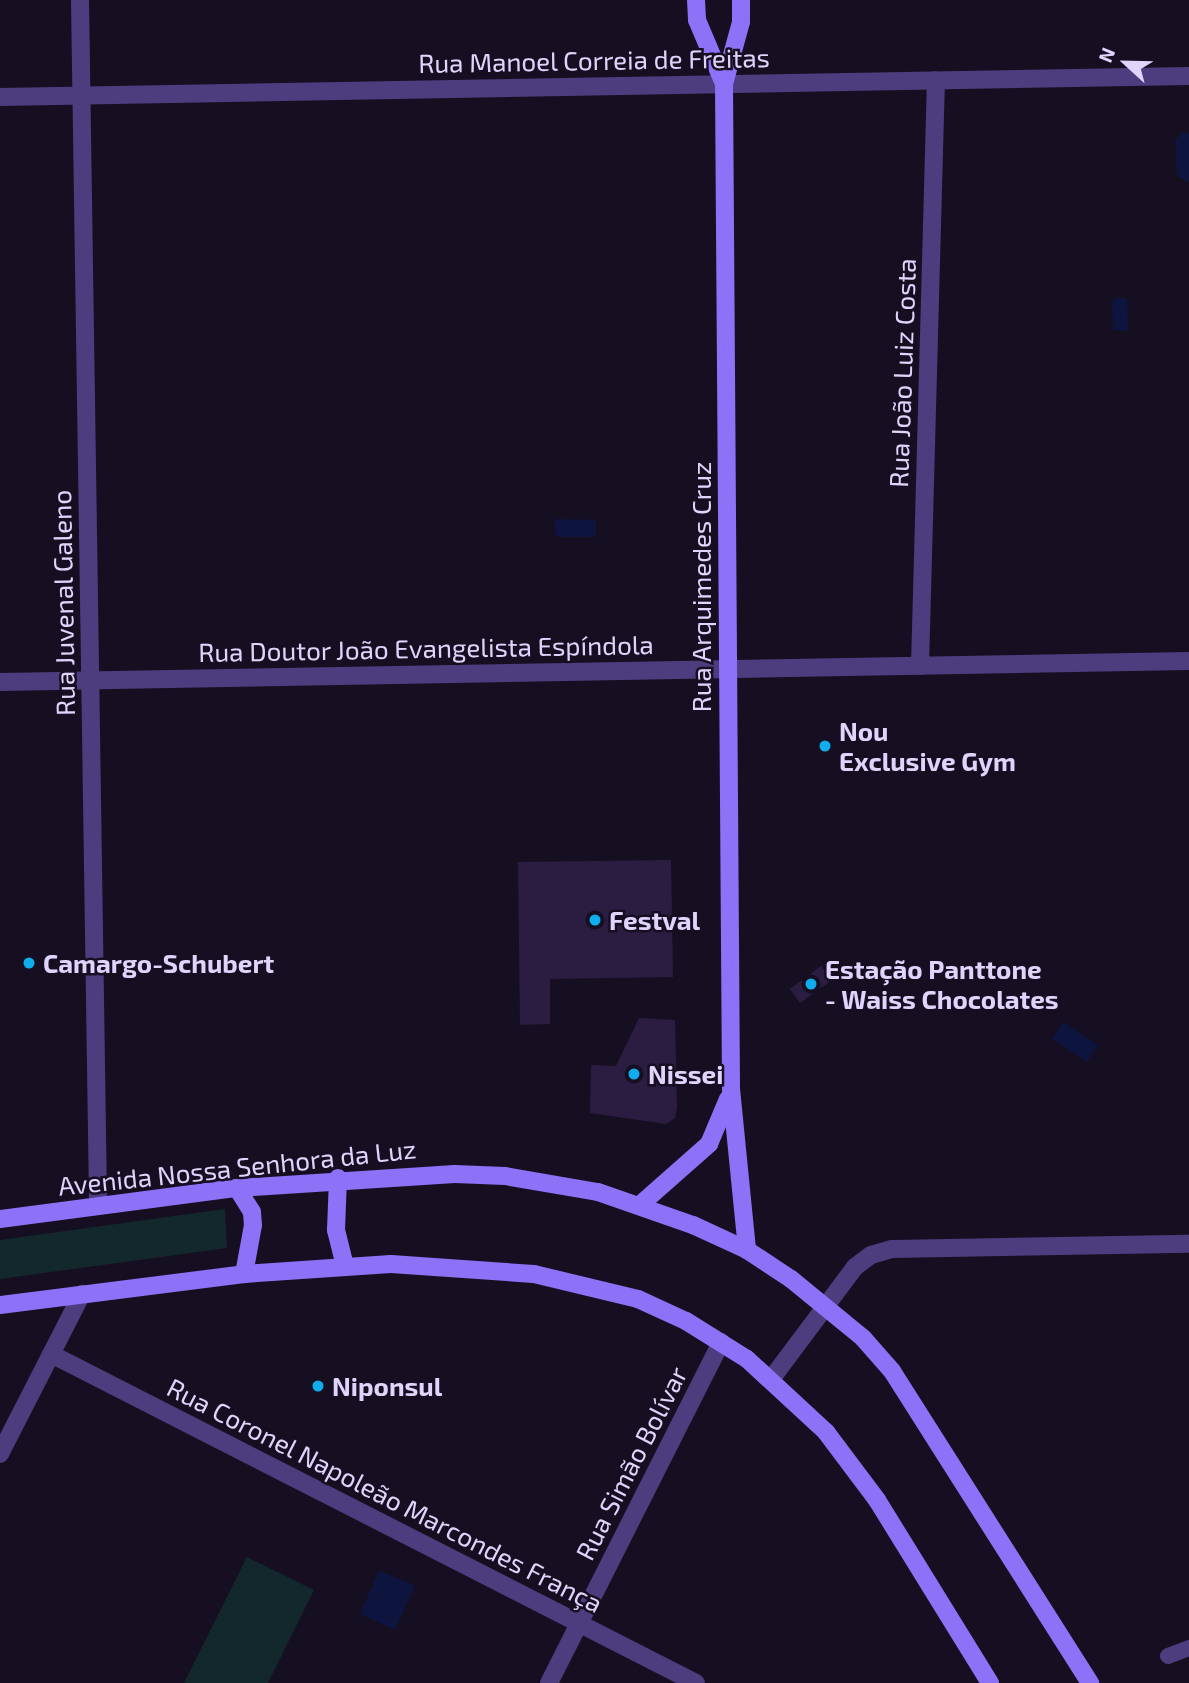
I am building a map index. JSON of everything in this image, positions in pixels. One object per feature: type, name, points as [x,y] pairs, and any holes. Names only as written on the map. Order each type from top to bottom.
[{"type":"main road","points":[[696,0],[697,20],[724,84]]},
{"type":"main road","points":[[724,84],[741,22],[741,0]]},
{"type":"main road","name":"Rua Arquimedes Cruz","points":[[724,84],[731,1089],[747,1250]]},
{"type":"main road","name":"Rua Arquimedes Cruz","points":[[641,1204],[709,1144],[731,1089]]},
{"type":"main road","name":"Avenida Nossa Senhora da Luz","points":[[0,1219],[237,1188],[404,1174],[505,1176],[566,1185],[641,1204],[747,1250],[827,1305],[863,1338],[918,1405],[1090,1683]]},
{"type":"main road","points":[[338,1178],[336,1230],[345,1265]]},
{"type":"main road","points":[[237,1188],[252,1212],[253,1225],[244,1274]]},
{"type":"main road","points":[[0,1305],[244,1274],[345,1265],[440,1265],[534,1274],[638,1299],[721,1342],[772,1378],[854,1465],[990,1683]]},
{"type":"street","name":"Rua Juvenal Galeno","points":[[80,0],[98,1206]]},
{"type":"street","name":"Rua Manoel Correia de Freitas","points":[[0,97],[1189,76]]},
{"type":"street","name":"Rua João Luiz Costa","points":[[920,666],[936,80]]},
{"type":"street","name":"Rua Doutor João Evangelista Espíndola","points":[[0,682],[1189,661]]},
{"type":"street","points":[[772,1378],[855,1267],[872,1255],[892,1249],[1189,1244]]},
{"type":"street","points":[[0,1454],[82,1294]]},
{"type":"street","name":"Rua Simão Bolívar","points":[[549,1683],[721,1342]]},
{"type":"street","name":"Rua Coronel Napoleão Marcondes França","points":[[51,1354],[696,1683]]},
{"type":"lane","points":[[1168,1656],[1189,1648]]},
{"type":"green space","points":[[225,1209],[227,1248],[0,1279],[0,1240]]},
{"type":"green space","points":[[247,1557],[314,1590],[268,1683],[184,1683]]},
{"type":"shaded area","points":[[1182,133],[1189,133],[1189,182],[1177,176],[1175,140]]},
{"type":"shaded area","points":[[1118,297],[1127,299],[1128,331],[1113,330],[1112,301]]},
{"type":"shaded area","points":[[555,519],[596,520],[596,537],[560,537],[555,534]]},
{"type":"shaded area","points":[[1063,1022],[1098,1045],[1087,1062],[1052,1039]]},
{"type":"shaded area","points":[[379,1570],[415,1586],[395,1630],[360,1614]]},
{"type":"building","name":"Festval","points":[[671,860],[673,977],[550,979],[550,1024],[520,1025],[518,862]]},
{"type":"building","name":"Estação Panttone - Waiss Chocolates","points":[[821,966],[832,980],[800,1003],[790,989]]},
{"type":"building","name":"Nissei","points":[[639,1018],[675,1020],[677,1107],[675,1118],[666,1124],[590,1113],[591,1065],[616,1066]]},
{"type":"place","name":"Nou Exclusive Gym","points":[[825,746]]},
{"type":"place","name":"Festval","points":[[595,920]]},
{"type":"place","name":"Camargo-Schubert","points":[[29,963]]},
{"type":"place","name":"Estação Panttone - Waiss Chocolates","points":[[811,984]]},
{"type":"place","name":"Nissei","points":[[634,1074]]},
{"type":"place","name":"Niponsul","points":[[318,1386]]}]
